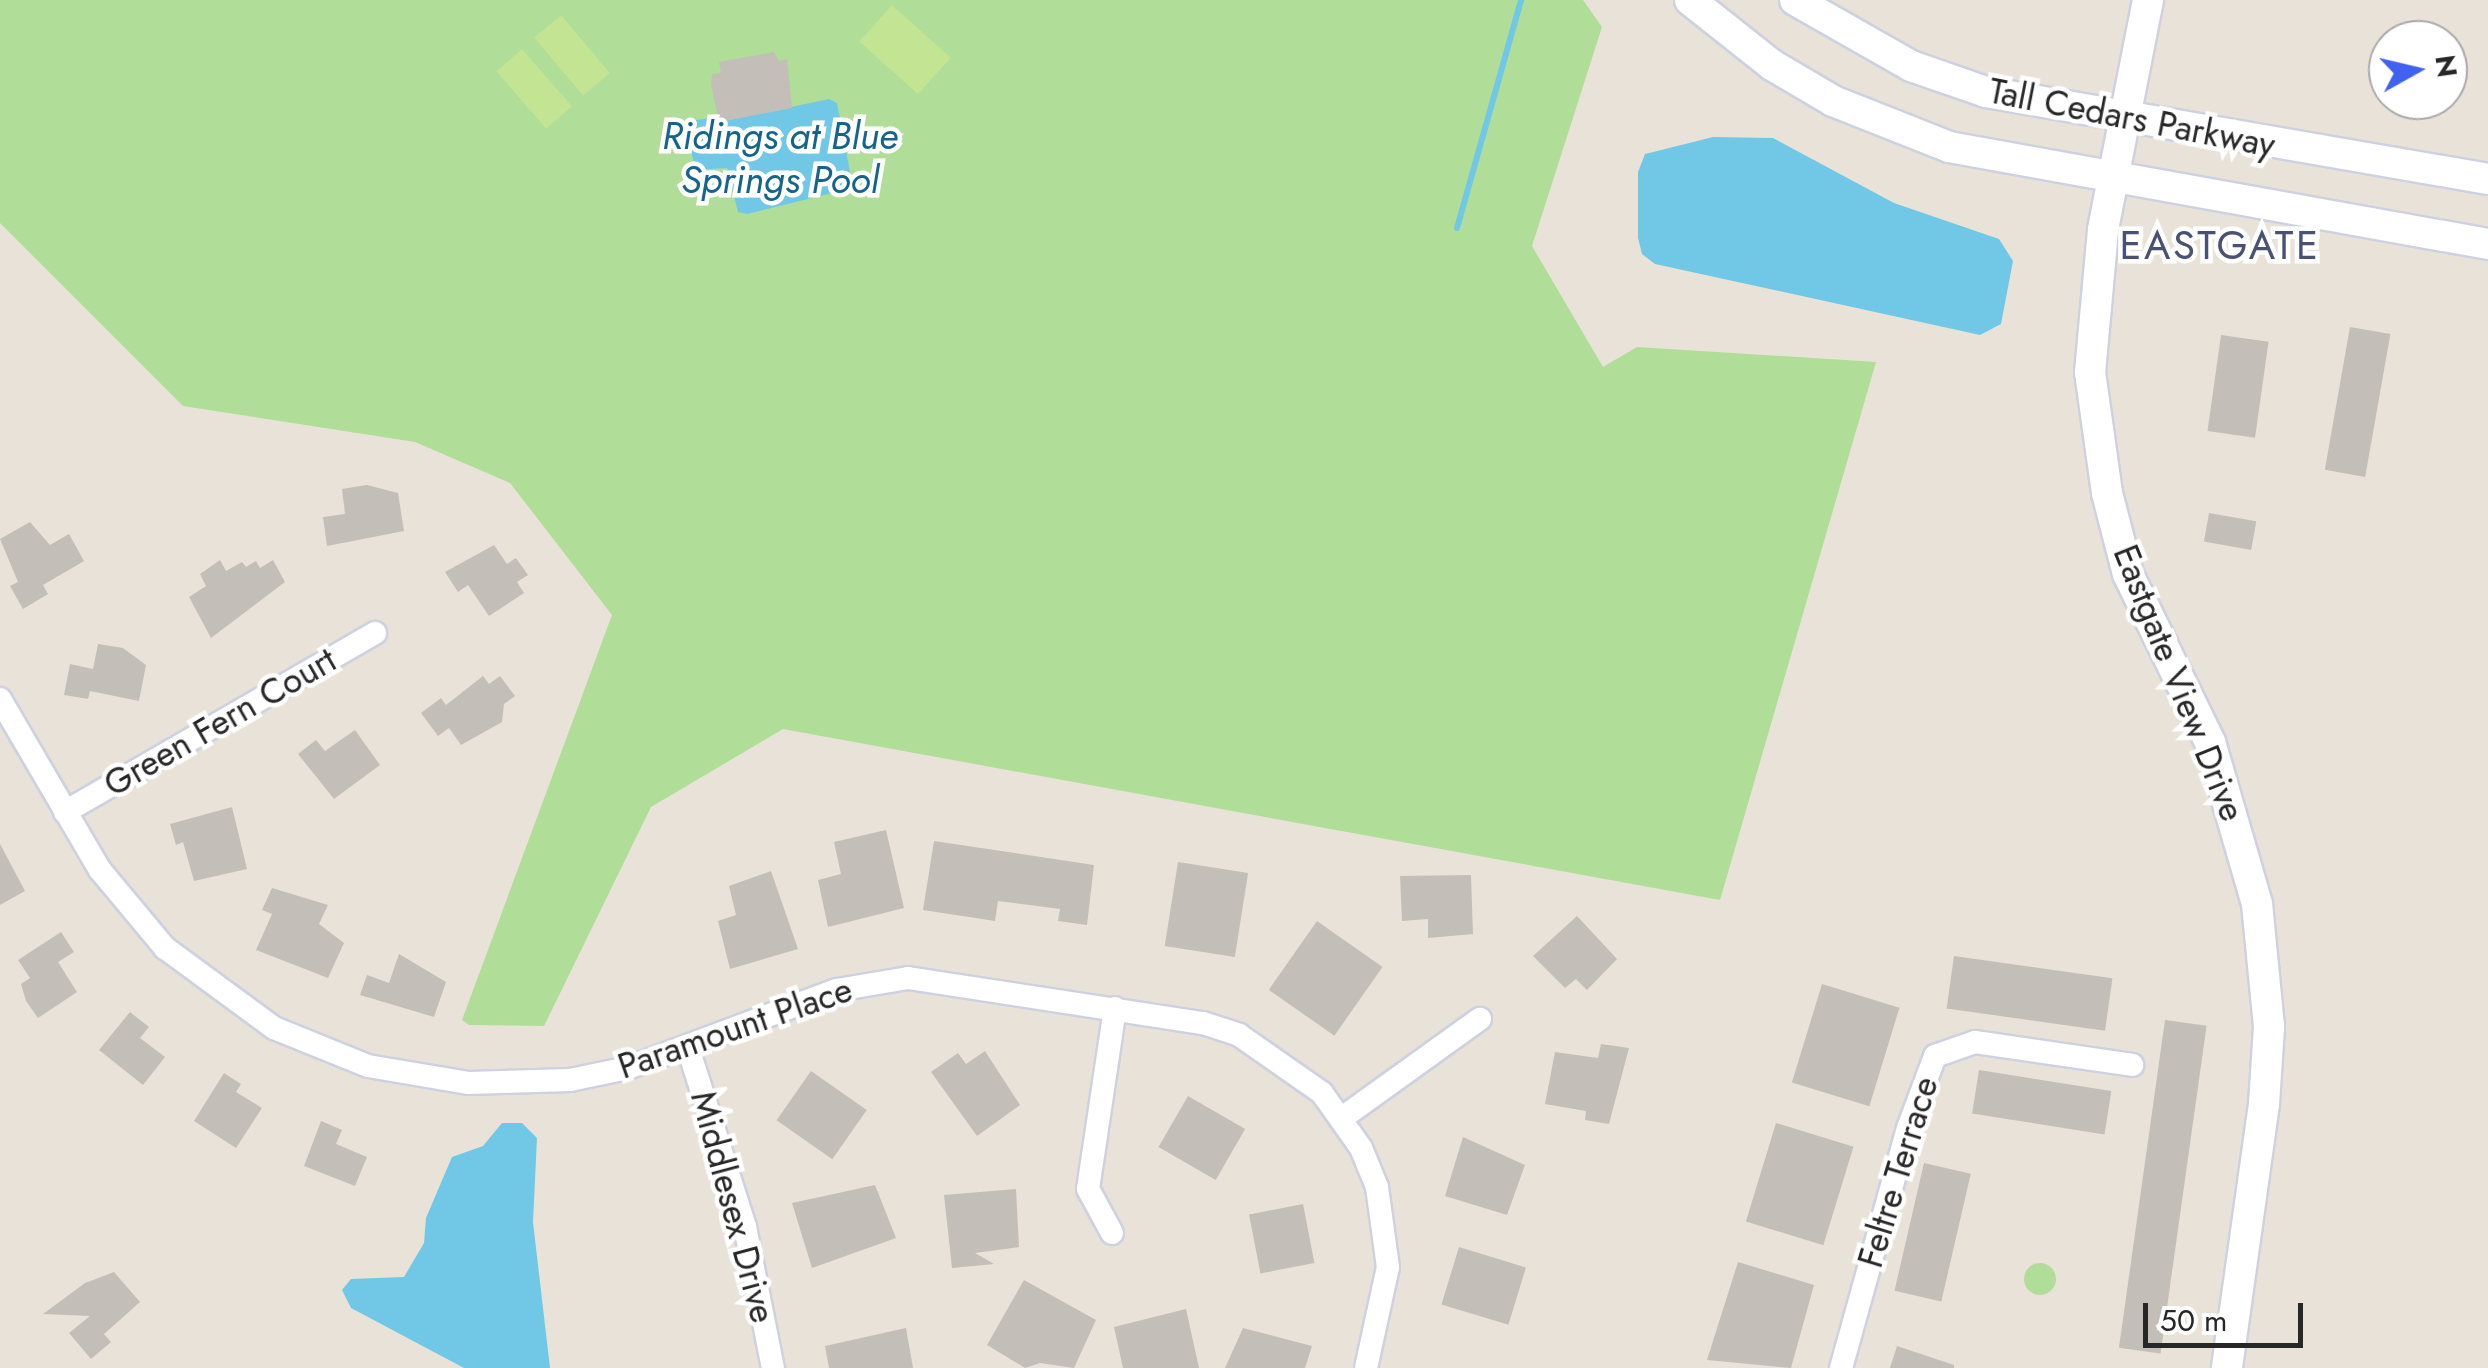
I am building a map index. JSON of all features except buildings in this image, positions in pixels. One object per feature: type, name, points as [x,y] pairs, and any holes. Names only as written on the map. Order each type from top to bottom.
[{"type":"main road","name":"Tall Cedars Parkway","points":[[1690,0],[1772,66],[1900,130],[1966,151],[2488,244]]},
{"type":"main road","name":"Tall Cedars Parkway","points":[[1795,0],[1912,66],[1986,92],[2124,121],[2488,179]]},
{"type":"main road","name":"Eastgate View Drive","points":[[2148,0],[2112,180],[2090,372],[2107,493],[2128,574],[2227,787],[2257,904],[2266,974],[2264,1104],[2227,1368]]},
{"type":"street","name":"Green Fern Court","points":[[65,812],[374,633]]},
{"type":"street","name":"Paramount Place","points":[[0,700],[100,870],[165,948],[238,1006],[320,1049],[418,1077],[519,1084],[628,1068],[837,990],[908,978],[1115,1008],[1239,1035],[1297,1070],[1342,1118],[1377,1187],[1386,1224],[1384,1304],[1366,1368]]},
{"type":"street","points":[[1112,1232],[1088,1189],[1115,1008]]},
{"type":"street","points":[[1342,1118],[1480,1019]]},
{"type":"street","name":"Feltre Terrace","points":[[1841,1368],[1908,1128],[1935,1056],[1975,1042],[2132,1064]]},
{"type":"street","name":"Middlesex Drive","points":[[688,1048],[745,1227],[773,1368]]},
{"type":"green space","points":[[0,0],[1583,0],[1602,27],[1532,246],[1603,367],[1637,347],[1876,362],[1720,900],[783,729],[651,807],[544,1026],[469,1025],[462,1020],[612,615],[510,483],[415,442],[183,406],[0,223]]},
{"type":"green space","points":[[892,5],[951,58],[918,94],[859,41]]},
{"type":"green space","points":[[561,15],[610,73],[583,96],[534,37]]},
{"type":"green space","points":[[522,49],[572,106],[546,129],[496,71]]},
{"type":"green space","points":[[2040,1263],[2052,1267],[2056,1279],[2052,1291],[2040,1295],[2028,1291],[2024,1279],[2028,1267]]},
{"type":"water","name":"Ridings at Blue Springs Pool","points":[[829,99],[837,103],[853,188],[747,214],[738,212],[727,168],[696,170],[685,129],[690,121],[717,117],[720,122]]},
{"type":"water","points":[[1713,137],[1773,138],[1894,203],[1999,239],[2013,261],[2001,324],[1980,335],[1655,264],[1642,254],[1638,238],[1638,172],[1645,154]]},
{"type":"water","points":[[502,1123],[522,1123],[537,1138],[533,1222],[550,1368],[464,1368],[351,1308],[342,1290],[351,1279],[404,1277],[424,1243],[426,1218],[452,1157],[483,1146]]},
{"type":"waterway","points":[[1457,228],[1521,0]]},
{"type":"district","name":"EASTGATE","points":[[2220,245]]}]
